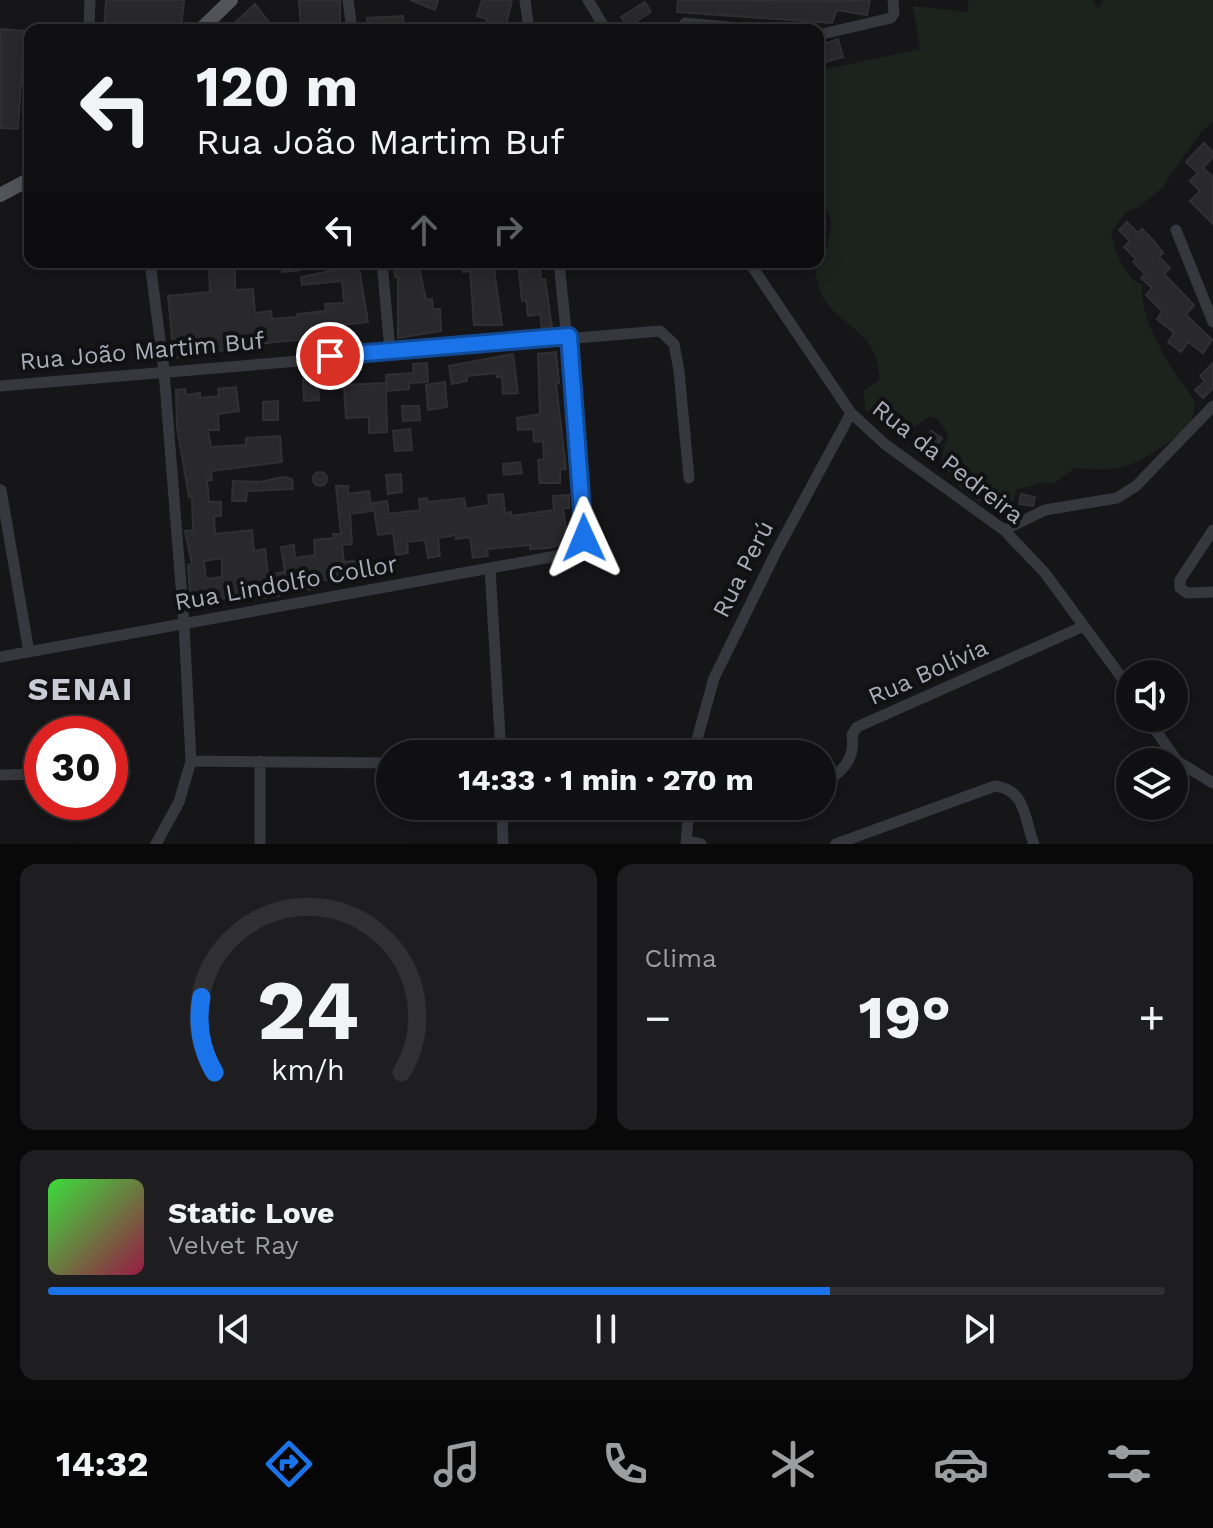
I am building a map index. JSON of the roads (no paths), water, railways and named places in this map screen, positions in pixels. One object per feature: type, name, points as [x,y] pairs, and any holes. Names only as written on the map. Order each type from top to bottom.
[{"type":"main road","points":[[206,24],[231,0]]},
{"type":"main road","points":[[0,195],[24,182]]},
{"type":"street","points":[[89,24],[90,0]]},
{"type":"street","points":[[348,0],[351,24]]},
{"type":"street","points":[[525,0],[528,24]]},
{"type":"street","points":[[588,0],[602,24]]},
{"type":"street","points":[[824,34],[891,18],[894,13],[893,0]]},
{"type":"street","points":[[685,23],[696,24]]},
{"type":"street","points":[[1176,230],[1213,322]]},
{"type":"street","points":[[151,268],[164,371],[184,624],[191,761],[179,802],[156,844]]},
{"type":"street","points":[[383,268],[390,351]]},
{"type":"street","points":[[560,268],[569,336]]},
{"type":"street","name":"Rua da Pedreira","points":[[753,268],[851,413],[886,445],[1004,530],[1045,573],[1116,670]]},
{"type":"street","name":"Rua João Martim Buf","points":[[0,386],[646,329],[668,336],[679,371],[689,478]]},
{"type":"street","name":"Rua Lindolfo Collor","points":[[0,657],[570,553],[579,547],[586,526],[569,336]]},
{"type":"street","points":[[1004,530],[1045,510],[1117,498],[1136,486],[1213,406]]},
{"type":"street","name":"Rua Perú","points":[[697,740],[714,678],[776,552],[851,413]]},
{"type":"street","points":[[1,490],[29,652]]},
{"type":"street","points":[[1213,530],[1180,580],[1180,588],[1199,595],[1213,592]]},
{"type":"street","points":[[490,568],[500,740]]},
{"type":"street","name":"Rua Bolívia","points":[[836,772],[850,760],[854,748],[852,735],[857,727],[1084,626]]},
{"type":"street","points":[[1157,732],[1177,761],[1213,783]]},
{"type":"street","points":[[191,761],[376,763]]},
{"type":"street","points":[[260,761],[260,844]]},
{"type":"street","points":[[0,775],[24,774]]},
{"type":"street","points":[[836,844],[995,786],[1008,788],[1020,800],[1034,844]]},
{"type":"street","points":[[502,820],[503,844]]},
{"type":"street","points":[[688,820],[686,842],[701,844]]},
{"type":"district","name":"SENAI","points":[[81,689]]}]
